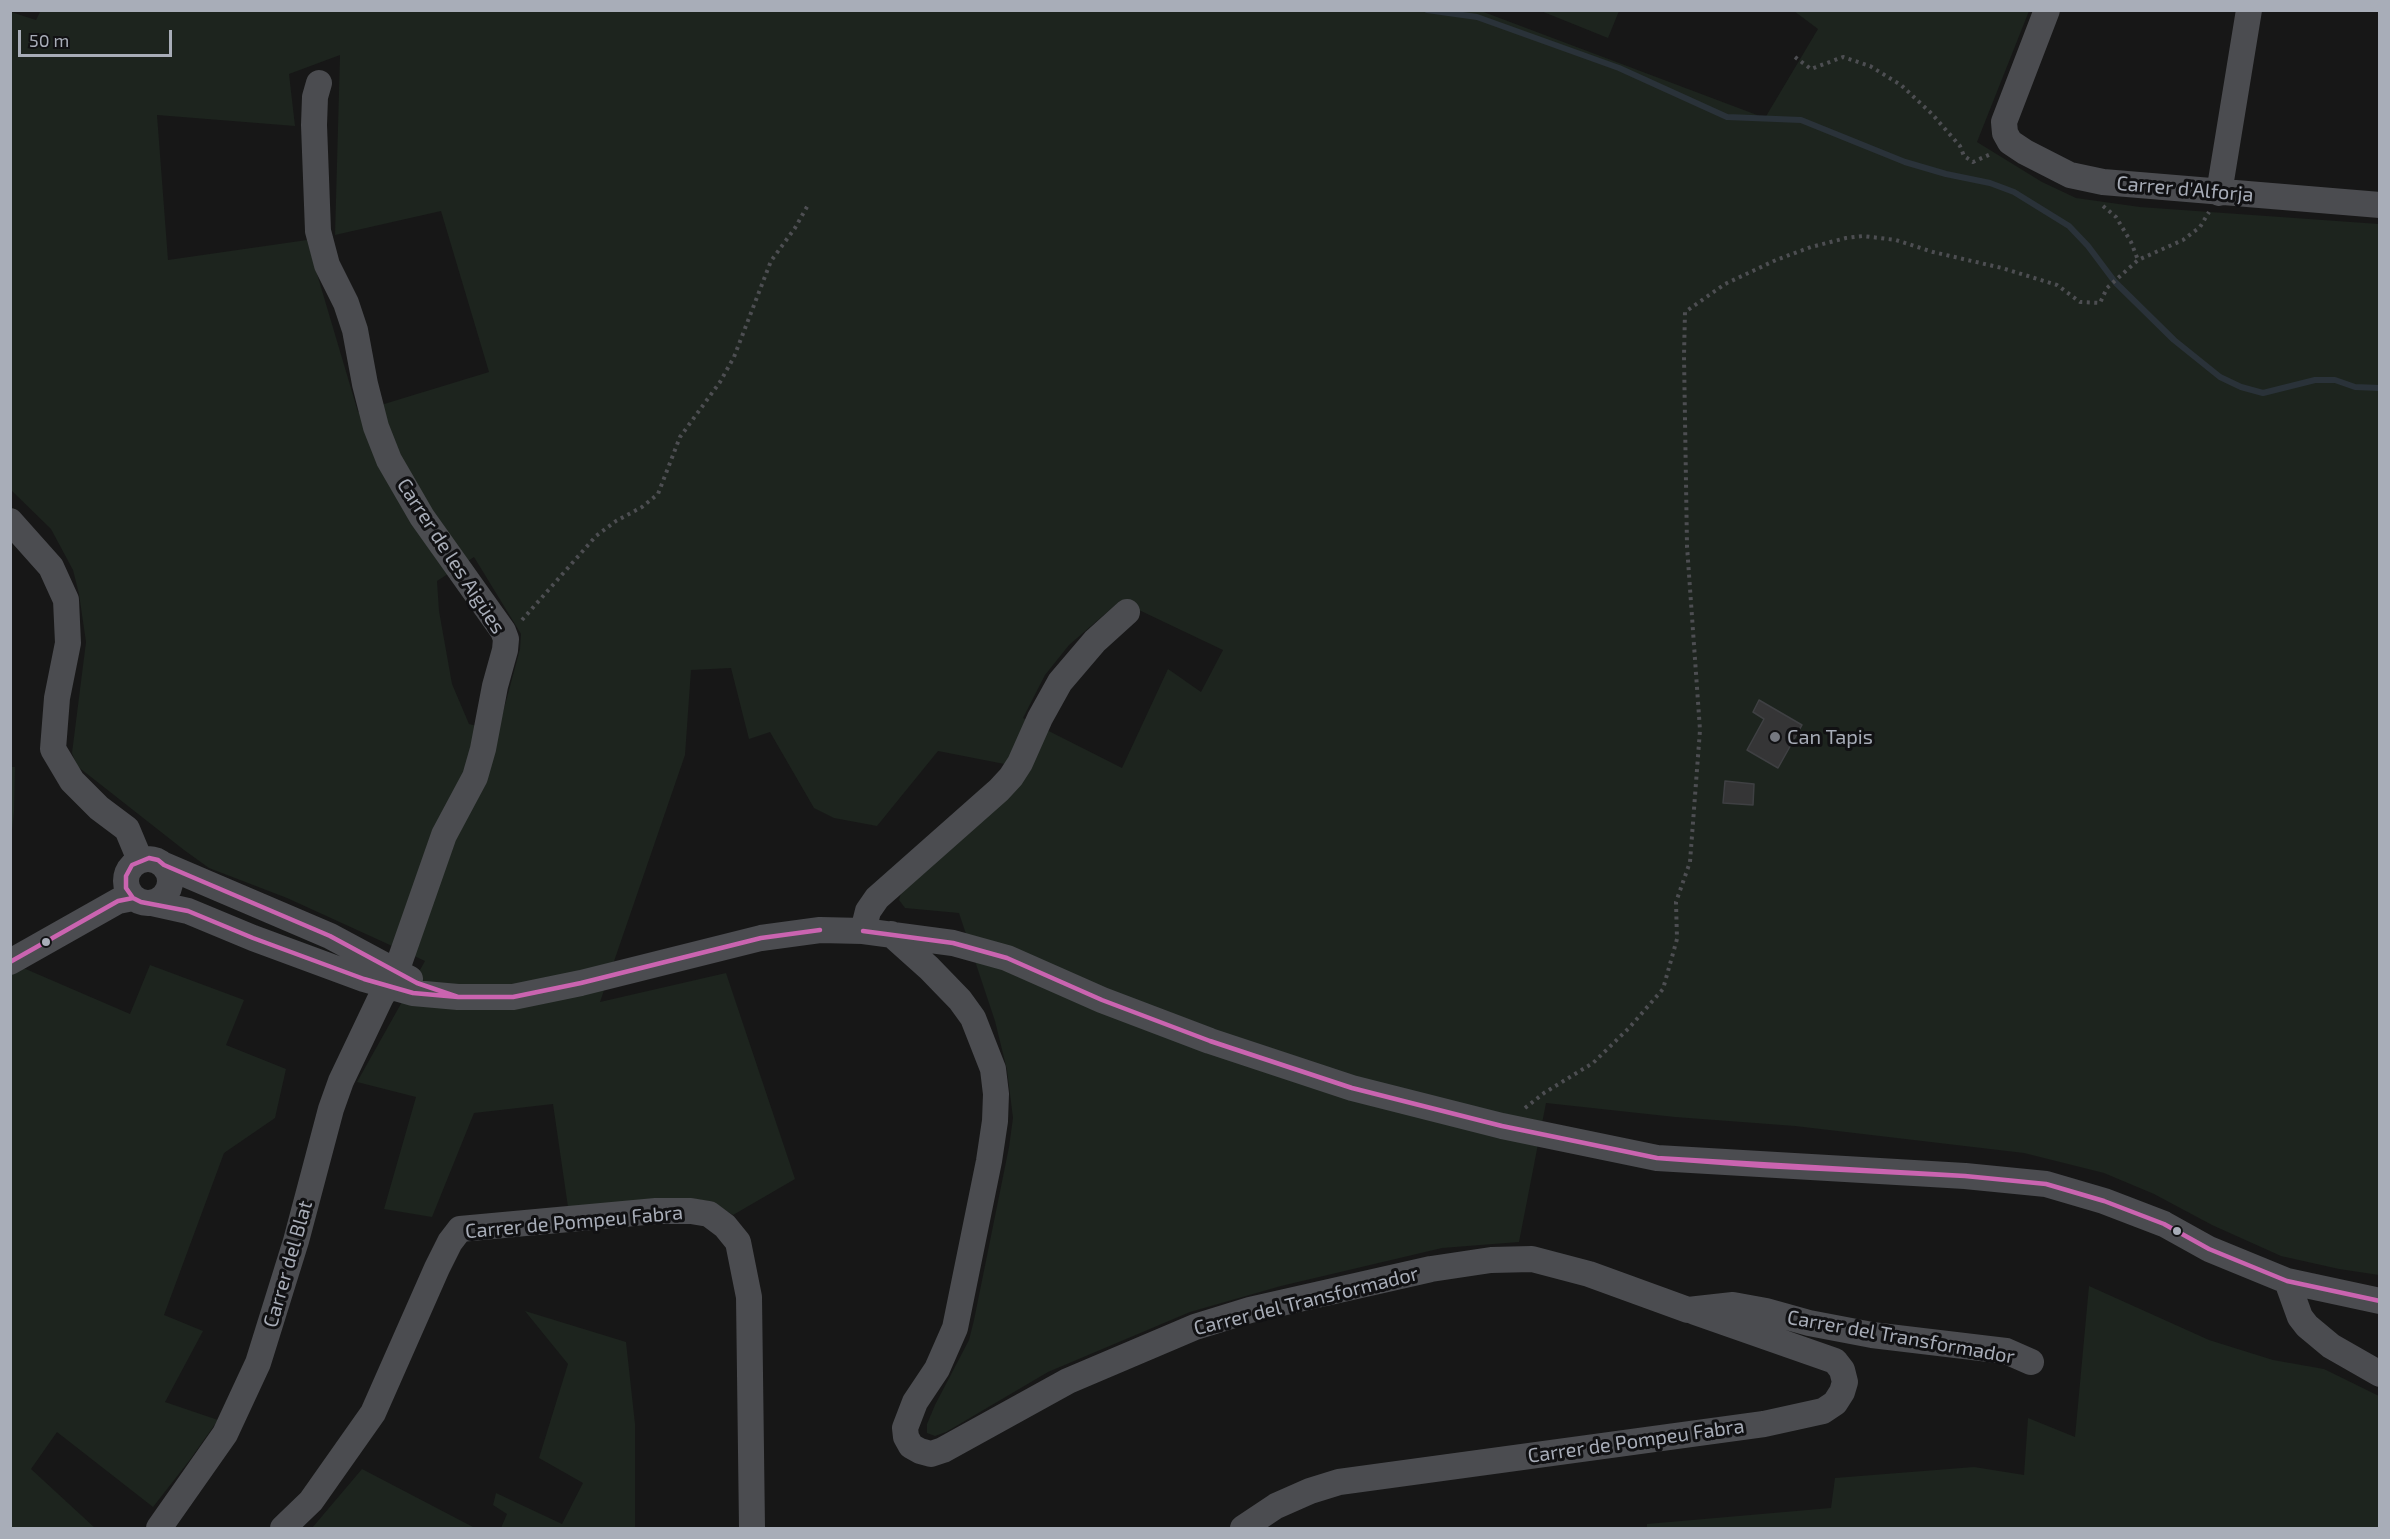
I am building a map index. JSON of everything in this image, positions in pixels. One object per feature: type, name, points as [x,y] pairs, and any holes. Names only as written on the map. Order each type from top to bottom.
[{"type":"street","points":[[2007,137],[2004,122],[2007,111],[2047,10]]},
{"type":"street","points":[[2219,193],[2249,10]]},
{"type":"street","name":"Carrer de les Aigües","points":[[319,83],[315,97],[314,125],[318,231],[327,265],[346,303],[355,330],[376,427],[389,459],[408,494],[503,631],[506,639],[476,777],[444,835],[392,979]]},
{"type":"street","name":"Carrer d'Alforja","points":[[2007,137],[2056,169],[2083,178],[2219,193],[2379,205]]},
{"type":"street","points":[[10,521],[51,567],[66,600],[68,643],[57,698],[53,749],[72,781],[99,808],[128,829],[152,862],[170,876],[170,888],[162,898],[118,901],[10,962]]},
{"type":"street","points":[[863,931],[868,911],[877,898],[1011,777],[1020,764],[1040,718],[1060,682],[1095,641],[1128,612]]},
{"type":"street","points":[[392,979],[310,960],[188,911],[143,901],[126,888],[126,876],[132,865],[152,862],[330,936],[413,993],[458,997],[513,997],[581,983],[761,938],[820,930],[863,931],[953,943],[1007,958],[1102,1000],[1210,1041],[1352,1088],[1502,1126],[1657,1158],[1965,1176],[2046,1184],[2104,1201],[2164,1224],[2209,1249],[2287,1281],[2379,1301]]},
{"type":"street","name":"Carrer del Transformador","points":[[891,934],[929,968],[960,1000],[973,1018],[993,1069],[996,1094],[995,1121],[989,1161],[955,1328],[937,1369],[915,1402],[905,1428],[906,1437],[911,1446],[920,1451],[932,1454],[943,1450],[1068,1381],[1195,1327],[1250,1311],[1431,1269],[1491,1260],[1532,1259],[1589,1274],[1688,1310],[1733,1305],[1872,1335],[2006,1351],[2031,1362]]},
{"type":"street","name":"Carrer del Blat","points":[[159,1528],[217,1448],[248,1389],[296,1241],[331,1109],[341,1081],[392,979]]},
{"type":"street","name":"Carrer de Pompeu Fabra","points":[[283,1528],[311,1501],[373,1413],[437,1268],[450,1242],[460,1229],[656,1210],[709,1214],[725,1226],[738,1242],[749,1297],[752,1528]]},
{"type":"street","points":[[2287,1281],[2300,1317],[2307,1326],[2331,1346],[2379,1374]]},
{"type":"street","name":"Carrer de Pompeu Fabra","points":[[1243,1528],[1276,1506],[1339,1482],[1764,1424],[1823,1411],[1835,1403],[1842,1392],[1845,1382],[1842,1370],[1835,1360],[1688,1310]]},
{"type":"path","points":[[1795,57],[1811,69],[1843,57],[1870,66],[1901,85],[1932,114],[1960,146],[1964,156],[1973,162],[1990,155],[2007,137]]},
{"type":"path","points":[[1502,1126],[1544,1093],[1593,1063],[1629,1028],[1663,989],[1677,939],[1676,902],[1690,862],[1700,730],[1687,546],[1683,356],[1685,312],[1725,284],[1776,260],[1846,237],[1863,236],[1896,240],[2002,268],[2057,285],[2080,302],[2100,303],[2108,288],[2138,260],[2183,240],[2200,227],[2219,193]]},
{"type":"path","points":[[2100,203],[2116,217],[2131,242],[2138,260]]},
{"type":"path","points":[[506,639],[596,536],[658,494],[680,437],[720,382],[734,357],[768,267],[808,205]]},
{"type":"shaded area","points":[[41,10],[1481,11],[1765,118],[1818,29],[1794,11],[2029,11],[1977,142],[2042,182],[2076,198],[2140,207],[2379,224],[2379,1275],[2281,1256],[2212,1225],[2154,1194],[2104,1173],[2024,1153],[1795,1126],[1675,1117],[1546,1103],[1519,1242],[1442,1248],[1281,1286],[1190,1312],[1048,1372],[946,1432],[935,1436],[927,1433],[927,1424],[969,1340],[1013,1118],[1007,1070],[995,1021],[959,913],[905,908],[899,900],[901,893],[1030,769],[938,751],[877,826],[834,818],[814,808],[770,732],[749,739],[731,668],[691,670],[685,755],[600,1002],[726,973],[795,1179],[733,1215],[713,1202],[690,1198],[568,1207],[553,1104],[474,1113],[432,1217],[384,1209],[416,1097],[357,1082],[425,961],[287,898],[209,868],[77,766],[72,753],[86,642],[79,594],[73,570],[51,529],[11,490],[11,12],[36,20]],"holes":[[[340,55],[335,235],[441,211],[489,372],[358,412],[307,240],[168,260],[157,115],[295,126],[289,74]],[[474,557],[521,634],[520,649],[498,731],[469,724],[452,684],[439,611],[437,581]],[[1120,601],[1223,650],[1201,692],[1168,669],[1122,768],[1023,718],[1045,675],[1069,645]]]},
{"type":"shaded area","points":[[1541,11],[1619,11],[1608,38]]},
{"type":"shaded area","points":[[11,767],[15,767],[11,839]]},
{"type":"shaded area","points":[[150,965],[244,1000],[226,1045],[286,1069],[275,1118],[224,1153],[164,1315],[203,1331],[165,1402],[218,1420],[153,1507],[57,1432],[31,1469],[95,1528],[11,1528],[10,975],[21,967],[130,1014]]},
{"type":"shaded area","points":[[2089,1286],[2209,1340],[2273,1360],[2324,1369],[2379,1396],[2379,1528],[1647,1528],[1647,1524],[1831,1508],[1835,1478],[1974,1467],[2024,1475],[2028,1418],[2075,1437]]},
{"type":"shaded area","points":[[525,1311],[626,1342],[635,1424],[635,1528],[501,1528],[507,1514],[493,1505],[496,1493],[562,1524],[583,1483],[539,1458],[568,1364]]},
{"type":"shaded area","points":[[362,1469],[475,1528],[312,1528]]},
{"type":"building","name":"Can Tapis","points":[[1759,700],[1802,725],[1778,768],[1747,750],[1764,719],[1753,712]]},
{"type":"building","points":[[1725,781],[1754,784],[1753,805],[1723,803]]},
{"type":"waterway","points":[[1427,10],[1477,17],[1619,68],[1727,117],[1801,120],[1905,162],[1946,174],[1990,183],[2014,192],[2069,226],[2088,246],[2115,282],[2174,340],[2220,377],[2241,387],[2263,393],[2315,380],[2335,380],[2355,387],[2380,388]]},
{"type":"transit line","points":[[149,858],[330,936],[417,983],[458,997],[413,993],[364,979],[188,911],[141,902],[133,898],[126,888],[126,876],[132,865],[149,858]]},
{"type":"transit line","points":[[10,962],[118,901],[133,898]]},
{"type":"transit line","points":[[761,938],[820,930]]},
{"type":"transit line","points":[[863,931],[953,943]]},
{"type":"transit line","points":[[863,931],[953,943]]},
{"type":"transit line","points":[[581,983],[761,938]]},
{"type":"transit line","points":[[581,983],[761,938]]},
{"type":"transit line","points":[[953,943],[1007,958],[1102,1000],[1210,1041],[1352,1088],[1502,1126]]},
{"type":"transit line","points":[[458,997],[513,997],[581,983]]},
{"type":"transit line","points":[[1502,1126],[1657,1158]]},
{"type":"transit line","points":[[1502,1126],[1657,1158]]},
{"type":"transit line","points":[[1657,1158],[1965,1176]]},
{"type":"transit line","points":[[1657,1158],[1965,1176]]},
{"type":"transit line","points":[[1965,1176],[2046,1184],[2104,1201]]},
{"type":"transit line","points":[[2104,1201],[2164,1224]]},
{"type":"transit line","points":[[2104,1201],[2164,1224]]},
{"type":"transit line","points":[[2164,1224],[2209,1249]]},
{"type":"transit line","points":[[2164,1224],[2209,1249]]},
{"type":"transit line","points":[[2209,1249],[2287,1281]]},
{"type":"transit line","points":[[2209,1249],[2287,1281]]},
{"type":"transit line","points":[[2287,1281],[2380,1301]]},
{"type":"transit line","points":[[2287,1281],[2380,1301]]},
{"type":"place","name":"Can Tapis","points":[[1775,737]]}]
